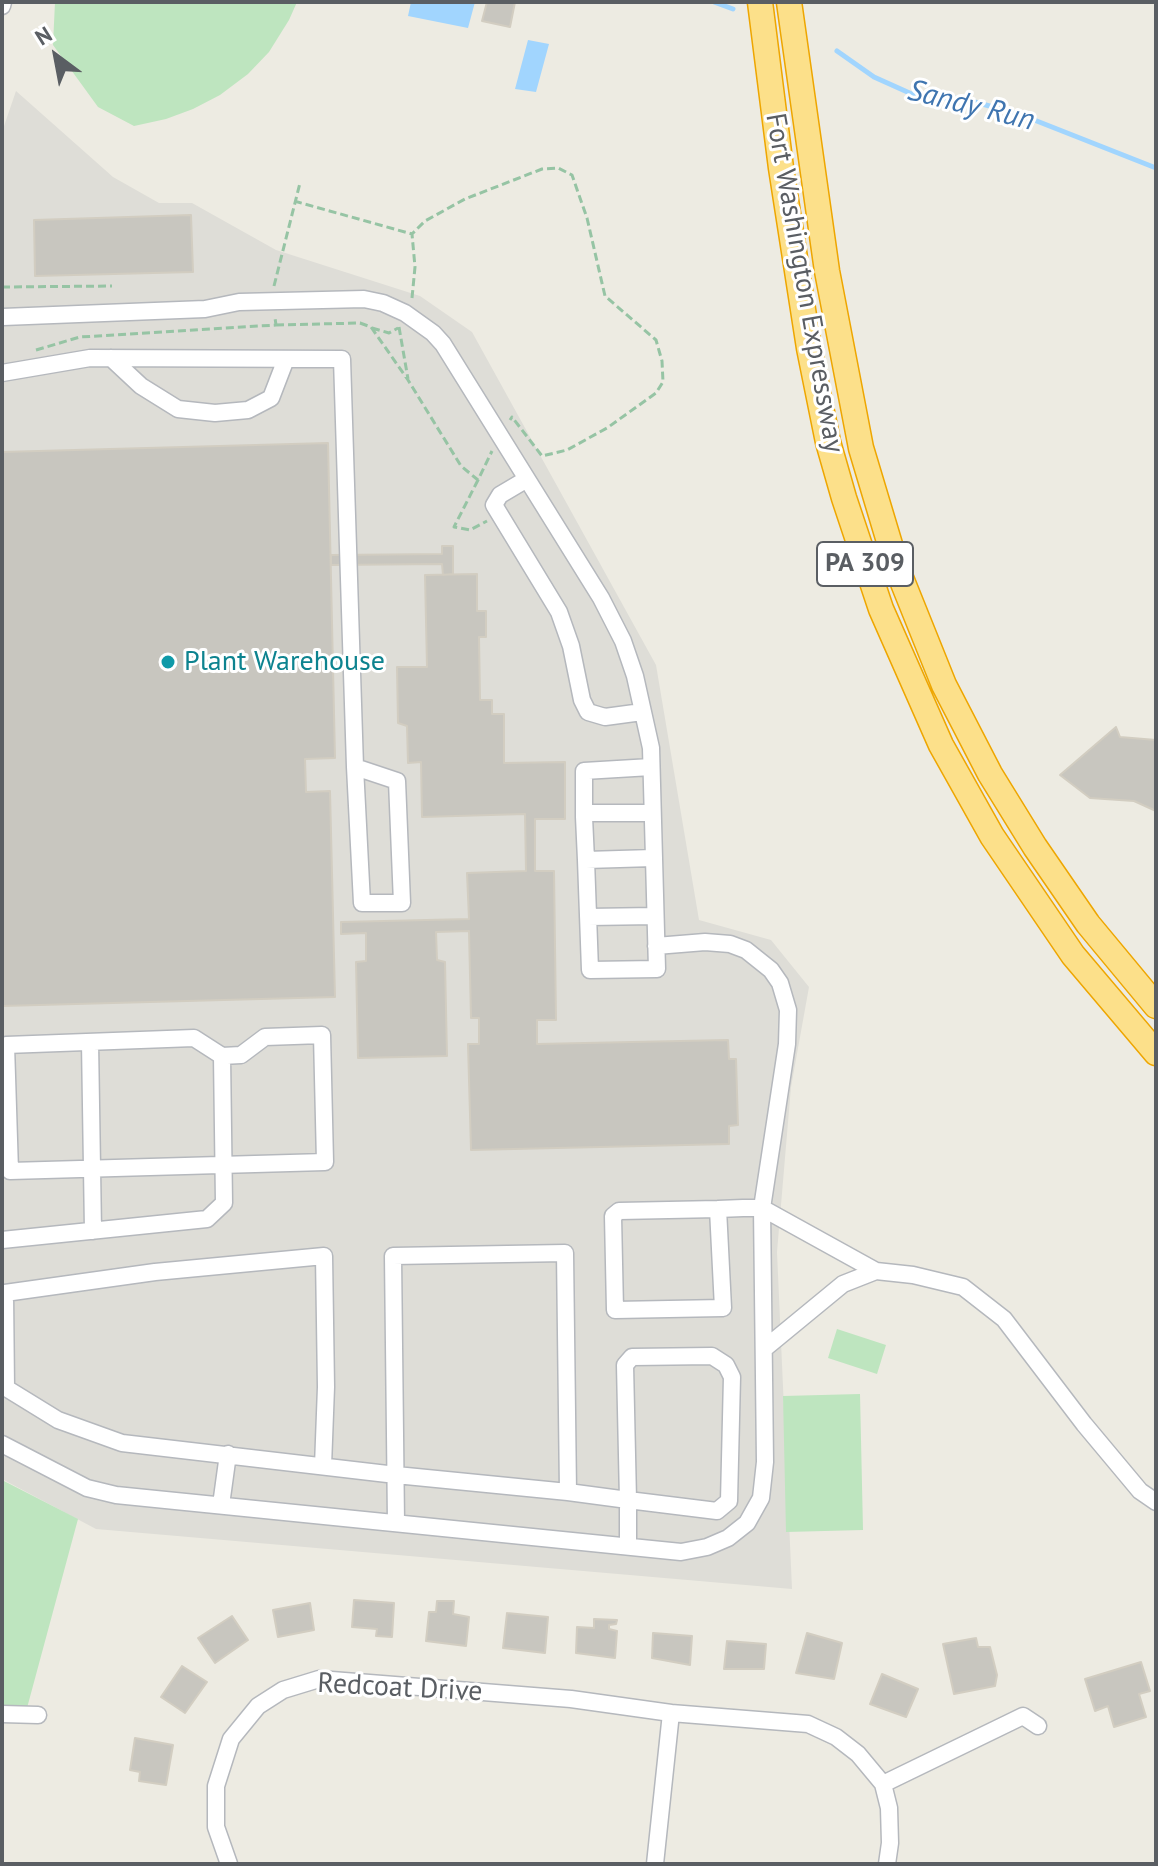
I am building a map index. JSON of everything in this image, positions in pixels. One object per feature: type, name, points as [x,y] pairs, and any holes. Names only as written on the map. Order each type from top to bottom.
[{"type":"highway","name":"Fort Washington Expressway","points":[[760,2],[781,168],[809,348],[828,442],[881,609],[941,745],[992,836],[1073,955],[1156,1053]]},
{"type":"highway","name":"Fort Washington Expressway","points":[[789,2],[827,271],[861,448],[897,568],[944,685],[990,774],[1088,924],[1156,1006]]},
{"type":"street","points":[[3,317],[205,309],[239,302],[364,299],[405,313],[443,344],[612,616],[635,676],[651,748],[657,969],[590,970],[584,771],[651,767]]},
{"type":"street","points":[[2,373],[90,358],[342,359],[355,767],[362,903],[402,903],[397,781],[355,767]]},
{"type":"street","points":[[111,358],[141,386],[178,409],[215,413],[248,410],[271,398],[286,359]]},
{"type":"street","points":[[527,479],[500,495],[494,505],[559,612],[571,646],[582,700],[588,712],[605,717],[642,712]]},
{"type":"street","points":[[585,813],[652,813]]},
{"type":"street","points":[[586,860],[653,858]]},
{"type":"street","points":[[588,917],[655,916]]},
{"type":"street","points":[[2,1444],[87,1488],[116,1495],[681,1552],[707,1547],[728,1538],[747,1523],[761,1498],[765,1462],[762,1208],[789,1025],[780,983],[759,958],[746,950],[730,944],[705,942],[656,946]]},
{"type":"street","points":[[322,1035],[325,1162],[10,1171],[6,1045],[90,1042],[194,1038],[222,1056],[241,1055],[265,1037],[322,1035]]},
{"type":"street","points":[[90,1042],[93,1231]]},
{"type":"street","points":[[2,1240],[207,1219],[224,1203],[222,1056]]},
{"type":"street","points":[[718,1209],[723,1308],[615,1310],[613,1216],[619,1211],[762,1208],[876,1271],[913,1275],[963,1287],[1004,1319],[1084,1424],[1140,1491],[1156,1502]]},
{"type":"street","points":[[396,1523],[393,1256],[565,1253],[568,1492]]},
{"type":"street","points":[[323,1466],[326,1387],[324,1256],[155,1272],[5,1293],[6,1388],[58,1420],[122,1443],[396,1475],[568,1492],[628,1500],[717,1511],[729,1501],[732,1377],[726,1365],[712,1356],[632,1357],[625,1365],[628,1500],[628,1546]]},
{"type":"street","points":[[764,1349],[843,1284],[876,1271]]},
{"type":"street","points":[[221,1505],[228,1454]]},
{"type":"street","name":"Redcoat Drive","points":[[229,1864],[216,1827],[216,1786],[231,1739],[258,1706],[283,1690],[319,1679],[571,1699],[671,1713],[808,1724],[836,1737],[858,1754],[883,1784]]},
{"type":"street","points":[[655,1864],[671,1713]]},
{"type":"street","points":[[2,1714],[38,1715]]},
{"type":"street","points":[[887,1864],[889,1808],[883,1784],[1023,1716],[1038,1726]]},
{"type":"path","points":[[409,305],[414,281],[412,234],[425,221],[465,199],[542,169],[558,168],[572,175],[579,193],[605,296],[656,340],[662,361],[663,382],[656,393],[607,428],[567,450],[542,456],[512,417],[454,527],[470,530],[499,513]]},
{"type":"path","points":[[300,183],[294,201],[412,234]]},
{"type":"path","points":[[2,287],[112,286]]},
{"type":"path","points":[[276,325],[360,323],[389,333],[402,321]]},
{"type":"path","points":[[371,327],[461,466],[478,480]]},
{"type":"path","points":[[399,327],[408,380]]},
{"type":"shaded area","points":[[16,91],[113,177],[159,203],[192,203],[276,250],[420,296],[472,332],[656,665],[699,920],[771,940],[809,987],[791,1087],[777,1252],[792,1589],[96,1529],[2,1479],[2,132]]},
{"type":"green space","points":[[55,2],[297,2],[269,52],[248,74],[220,95],[193,109],[134,126],[98,107],[53,45]]},
{"type":"green space","points":[[837,1329],[886,1345],[877,1374],[828,1358]]},
{"type":"green space","points":[[860,1394],[863,1530],[786,1532],[783,1396]]},
{"type":"green space","points":[[2,1480],[78,1519],[27,1708],[2,1705]]},
{"type":"water","points":[[411,2],[475,2],[468,28],[408,16]]},
{"type":"water","points":[[528,40],[549,44],[536,92],[515,89]]},
{"type":"building","points":[[487,2],[515,2],[510,27],[482,21]]},
{"type":"building","points":[[191,215],[193,272],[35,276],[34,220]]},
{"type":"building","name":"Plant Warehouse","points":[[328,443],[335,758],[305,759],[306,792],[330,791],[335,997],[2,1006],[2,452]]},
{"type":"building","points":[[442,546],[453,546],[453,574],[443,575],[442,564],[331,565],[331,555],[442,554]]},
{"type":"building","points":[[477,574],[477,611],[486,611],[486,637],[479,637],[480,700],[492,700],[492,714],[504,714],[504,763],[565,762],[565,819],[535,819],[535,871],[554,871],[556,1020],[537,1020],[537,1044],[728,1040],[729,1059],[736,1059],[738,1125],[729,1126],[729,1144],[471,1150],[468,1044],[479,1044],[479,1018],[471,1018],[469,931],[436,932],[437,960],[445,962],[447,1056],[358,1058],[356,962],[366,961],[366,933],[341,934],[341,922],[469,919],[467,873],[526,871],[525,814],[422,817],[421,762],[408,763],[407,726],[398,723],[397,667],[427,667],[425,575]]},
{"type":"building","points":[[1116,727],[1120,737],[1156,740],[1156,811],[1134,801],[1090,798],[1060,775]]},
{"type":"building","points":[[354,1600],[394,1603],[392,1637],[376,1636],[377,1629],[352,1627]]},
{"type":"building","points":[[437,1601],[454,1601],[453,1614],[469,1617],[466,1646],[426,1641],[429,1612],[436,1612]]},
{"type":"building","points":[[310,1603],[314,1630],[278,1637],[273,1610]]},
{"type":"building","points":[[507,1613],[548,1617],[545,1653],[503,1648]]},
{"type":"building","points":[[232,1616],[248,1640],[215,1663],[198,1638]]},
{"type":"building","points":[[594,1619],[617,1620],[616,1624],[609,1625],[609,1629],[617,1631],[615,1658],[576,1653],[577,1627],[594,1628]]},
{"type":"building","points":[[653,1633],[692,1636],[690,1665],[652,1658]]},
{"type":"building","points":[[807,1633],[842,1643],[834,1679],[796,1673]]},
{"type":"building","points":[[976,1638],[978,1647],[990,1647],[997,1675],[995,1686],[954,1694],[943,1644]]},
{"type":"building","points":[[727,1641],[766,1644],[764,1669],[724,1669]]},
{"type":"building","points":[[1141,1662],[1150,1691],[1139,1694],[1146,1717],[1114,1727],[1108,1706],[1095,1711],[1085,1679]]},
{"type":"building","points":[[182,1666],[207,1682],[185,1713],[161,1697]]},
{"type":"building","points":[[882,1674],[918,1689],[906,1717],[870,1704]]},
{"type":"building","points":[[135,1738],[173,1745],[166,1785],[139,1781],[140,1772],[130,1770]]},
{"type":"waterway","name":"Sandy Run","points":[[714,2],[733,9]]},
{"type":"waterway","name":"Sandy Run","points":[[837,51],[874,77],[923,99],[960,98],[1019,114],[1156,168]]},
{"type":"place","name":"Plant Warehouse","points":[[168,662]]}]
